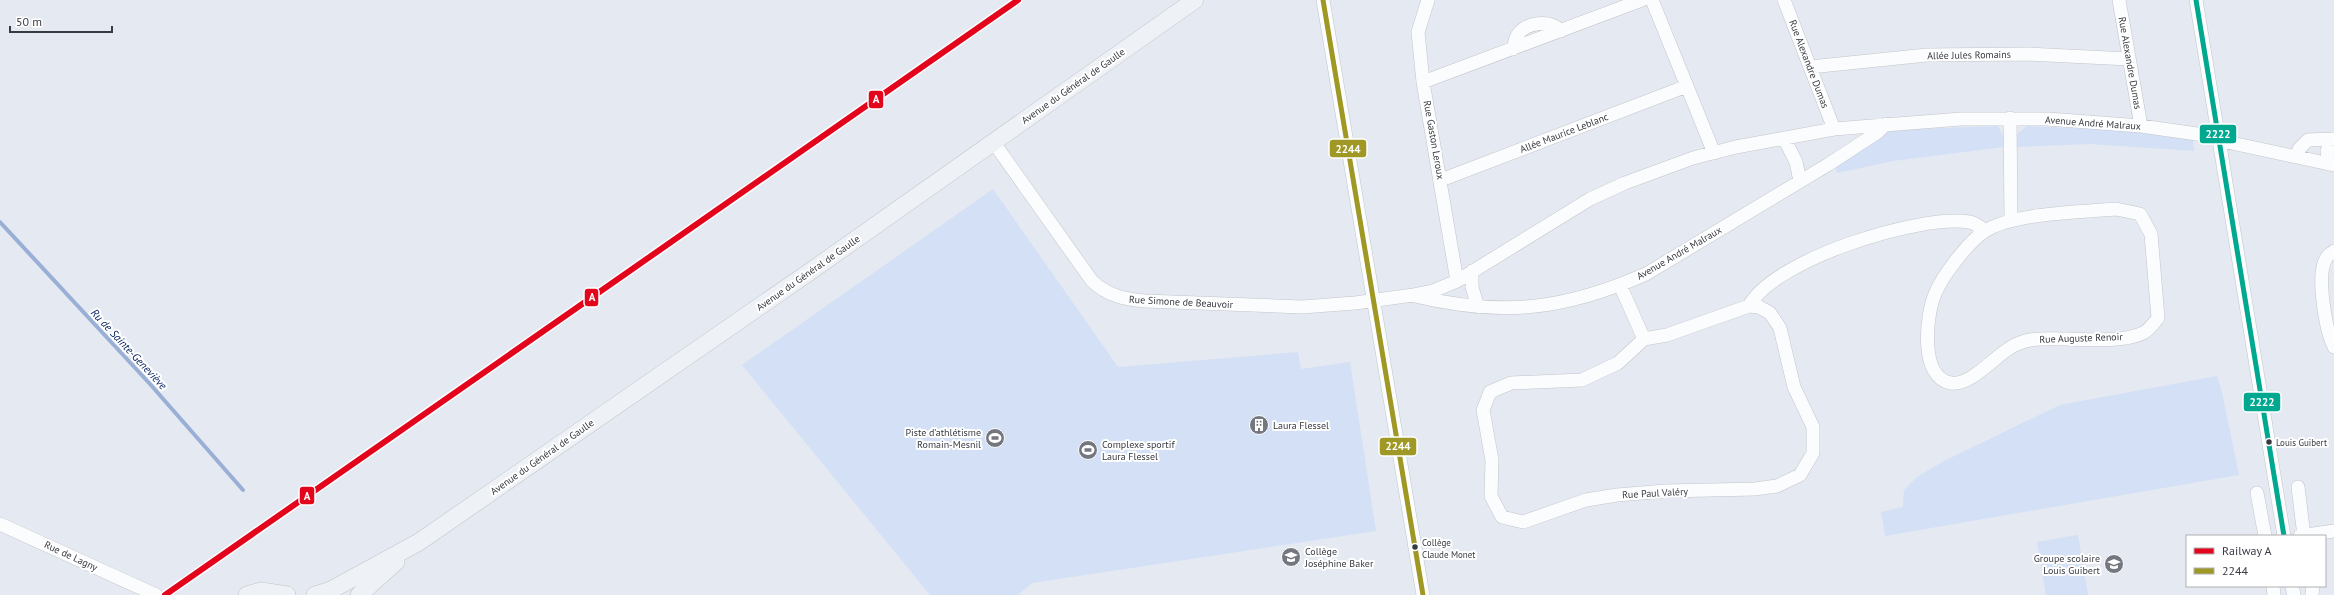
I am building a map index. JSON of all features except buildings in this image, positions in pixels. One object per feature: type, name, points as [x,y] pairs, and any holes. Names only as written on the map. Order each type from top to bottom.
[{"type":"main road","name":"Avenue du Général de Gaulle","points":[[315,595],[331,590],[419,542],[994,142],[1195,0]]},
{"type":"main road","name":"Avenue du Général de Gaulle","points":[[359,595],[419,542]]},
{"type":"main road","points":[[247,595],[262,591],[287,595]]},
{"type":"street","points":[[1323,0],[1423,595]]},
{"type":"street","name":"Rue Gaston Leroux","points":[[1428,0],[1418,32],[1423,82],[1441,180],[1457,281]]},
{"type":"street","points":[[1423,82],[1642,0]]},
{"type":"street","points":[[1652,0],[1714,153]]},
{"type":"street","name":"Rue Alexandre Dumas","points":[[1784,0],[1834,129]]},
{"type":"street","name":"Rue Alexandre Dumas","points":[[2120,0],[2141,126]]},
{"type":"street","points":[[2196,0],[2284,535]]},
{"type":"street","name":"Allée Jules Romains","points":[[1810,67],[1927,55],[2029,54],[2129,59]]},
{"type":"street","name":"Allée Maurice Leblanc","points":[[1441,180],[1686,86]]},
{"type":"street","points":[[2010,118],[2011,220]]},
{"type":"street","name":"Avenue André Malraux","points":[[1373,299],[1413,295],[1457,281],[1590,199],[1658,170],[1714,153],[1834,129],[1961,119],[2010,118],[2141,126],[2211,136],[2331,165]]},
{"type":"street","name":"Avenue André Malraux","points":[[1413,295],[1445,303],[1504,308],[1549,305],[1572,301],[1620,285],[1646,274],[1800,181],[1878,132],[1886,124]]},
{"type":"street","points":[[1784,138],[1796,162],[1800,181]]},
{"type":"street","name":"Avenue André Malraux","points":[[2298,156],[2299,149],[2308,140],[2333,139],[2327,151],[2331,165]]},
{"type":"street","name":"Rue Simone de Beauvoir","points":[[994,142],[1092,281],[1102,291],[1112,295],[1145,301],[1302,307],[1373,299]]},
{"type":"street","name":"Rue Auguste Renoir","points":[[2116,209],[2140,214],[2151,234],[2158,318],[2144,333],[2119,338],[2080,340],[2040,339],[2017,344],[1988,363],[1968,380],[1950,383],[1943,379],[1932,366],[1929,356],[1928,328],[1930,308],[1935,293],[1953,263],[1985,231],[2011,220],[2116,209]]},
{"type":"street","points":[[1620,285],[1644,339],[1667,335],[1749,306],[1754,298],[1774,280],[1834,249],[1870,235],[1942,222],[1969,222],[1977,224],[1985,231]]},
{"type":"street","points":[[2334,251],[2326,258],[2322,281],[2324,314],[2334,347]]},
{"type":"street","points":[[1472,271],[1472,287],[1478,307]]},
{"type":"street","name":"Rue Paul Valéry","points":[[1644,339],[1618,364],[1582,380],[1512,382],[1490,392],[1483,410],[1492,460],[1491,496],[1502,517],[1523,522],[1586,500],[1617,495],[1666,491],[1738,490],[1770,487],[1777,486],[1800,475],[1813,453],[1814,428],[1794,388],[1780,328],[1770,313],[1759,307],[1749,306]]},
{"type":"street","points":[[2298,487],[2303,535]]},
{"type":"street","points":[[2257,493],[2265,535]]},
{"type":"street","name":"Rue de Lagny","points":[[0,524],[156,595]]},
{"type":"street","points":[[2309,535],[2334,531]]},
{"type":"shaded area","points":[[1998,126],[2004,138],[2004,147],[1893,161],[1837,173],[1835,166],[1892,130]]},
{"type":"shaded area","points":[[2027,126],[2118,130],[2193,140],[2194,151],[2090,144],[2015,147],[2016,135]]},
{"type":"shaded area","name":"Complexe sportif Laura Flessel","points":[[993,189],[1118,367],[1298,352],[1301,369],[1350,362],[1376,531],[1032,583],[1018,595],[930,595],[742,365]]},
{"type":"shaded area","points":[[2217,376],[2221,388],[2239,475],[1885,536],[1881,512],[1903,507],[1904,490],[1917,477],[1944,461],[2060,405]]},
{"type":"shaded area","points":[[2078,535],[2088,595],[2046,595],[2037,542]]},
{"type":"waterway","name":"Ru de Sainte-Geneviève","points":[[0,222],[150,384],[243,490]]},
{"type":"rail line","name":"A","points":[[165,595],[1018,0]]},
{"type":"transit line","name":"2244","points":[[1323,0],[1423,595]]},
{"type":"transit line","name":"2222","points":[[2196,0],[2284,535]]},
{"type":"place","name":"Laura Flessel","points":[[1259,425]]},
{"type":"place","name":"Piste d’athlétisme Romain-Mesnil","points":[[995,438]]},
{"type":"place","name":"Louis Guibert","points":[[2269,442]]},
{"type":"place","name":"Complexe sportif Laura Flessel","points":[[1088,450]]},
{"type":"place","name":"Collège Claude Monet","points":[[1415,547]]},
{"type":"place","name":"Collège Joséphine Baker","points":[[1291,557]]},
{"type":"place","name":"Groupe scolaire Louis Guibert","points":[[2114,564]]}]
